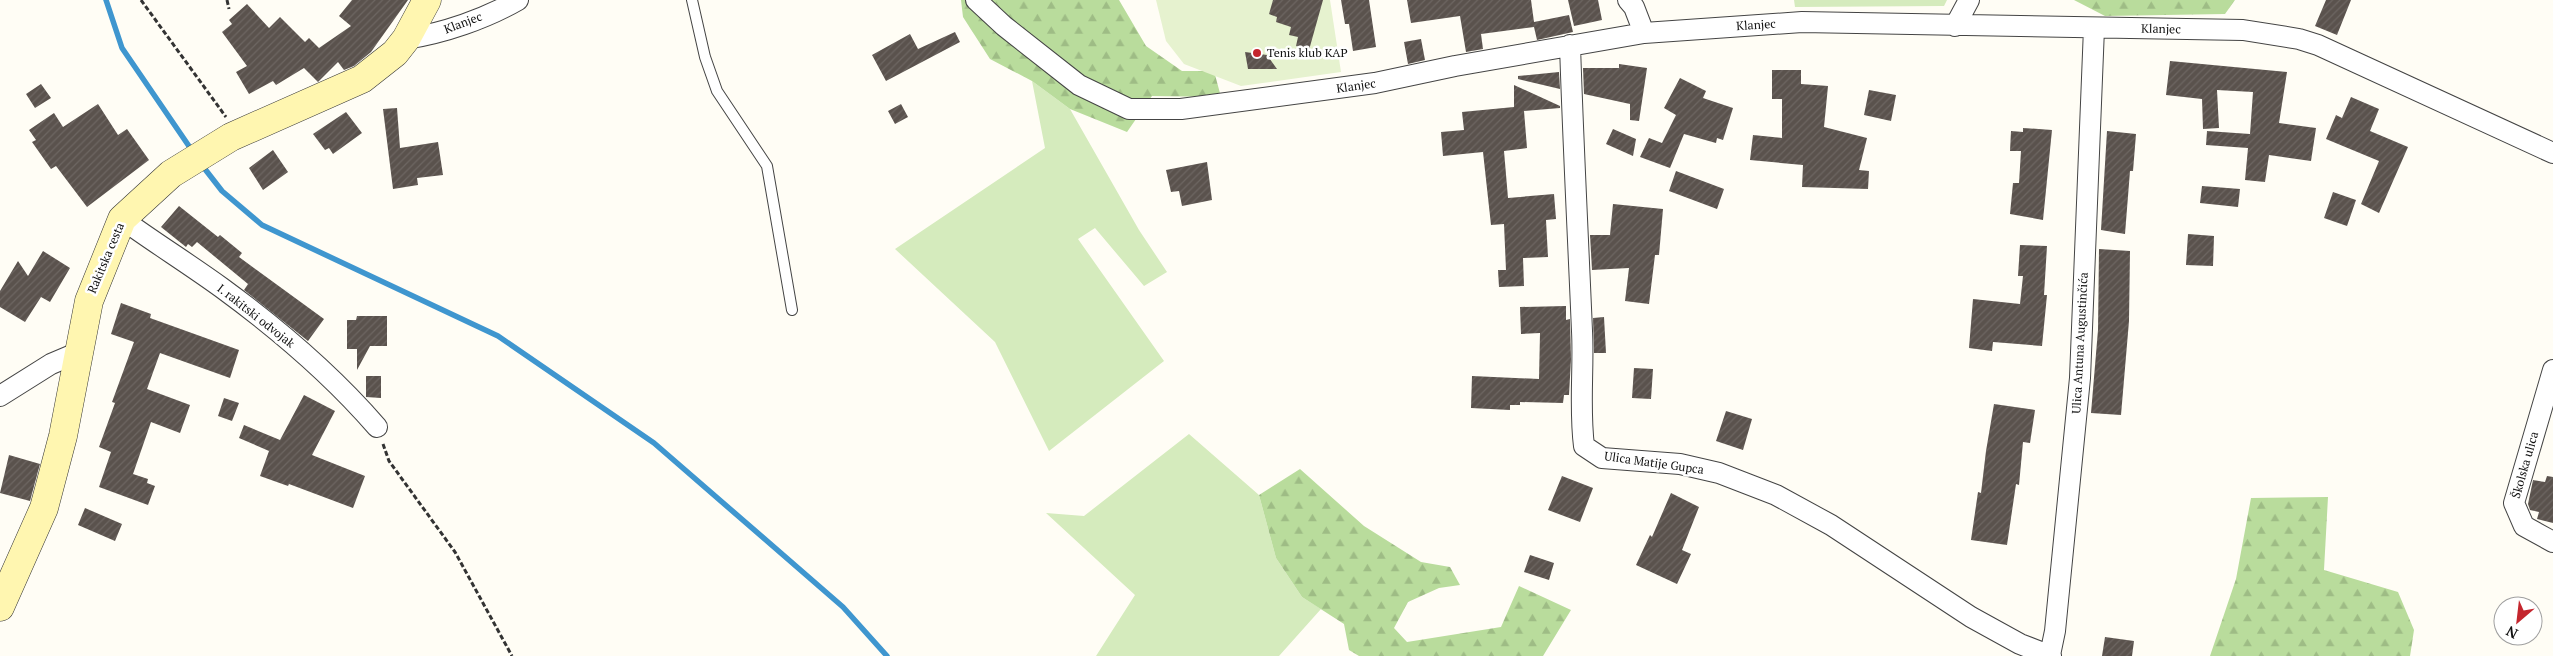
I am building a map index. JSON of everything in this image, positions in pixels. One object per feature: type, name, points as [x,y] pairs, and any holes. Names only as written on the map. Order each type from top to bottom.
[{"type":"main road","name":"Rakitska cesta","points":[[0,607],[44,508],[63,436],[88,301],[122,219],[171,174],[221,142],[362,78],[395,53],[406,39],[426,0]]},
{"type":"street","name":"Klanjec","points":[[406,39],[429,36],[465,24],[518,0]]},
{"type":"street","name":"Klanjec","points":[[976,0],[1004,26],[1079,85],[1129,109],[1181,109],[1375,84],[1570,45],[1644,33],[1802,22],[2242,30],[2299,39],[2318,46],[2553,153]]},
{"type":"street","points":[[1628,0],[1634,7],[1644,33]]},
{"type":"street","points":[[1954,26],[1969,0]]},
{"type":"street","name":"Ulica Antuna Augustinčića","points":[[2050,656],[2055,631],[2080,378],[2094,28]]},
{"type":"street","name":"Ulica Matije Gupca","points":[[1570,45],[1575,207],[1582,334],[1581,425],[1584,446],[1602,458],[1680,464],[1719,473],[1776,495],[1831,524],[1971,616],[2020,644],[2050,656]]},
{"type":"street","name":"I. rakitski odvojak","points":[[122,219],[221,288],[286,339],[346,391],[377,427]]},
{"type":"street","points":[[0,396],[51,364],[77,353]]},
{"type":"street","name":"Školska ulica","points":[[2553,370],[2514,504],[2524,526],[2553,542]]},
{"type":"lane","points":[[692,0],[705,57],[718,91],[767,166],[792,310]]},
{"type":"path","points":[[141,0],[227,118],[221,142]]},
{"type":"path","points":[[228,0],[230,9]]},
{"type":"path","points":[[377,427],[389,461],[455,552],[512,656]]},
{"type":"green space","points":[[961,0],[1119,0],[1146,46],[1182,71],[1214,71],[1221,97],[1152,96],[1127,132],[1070,109],[1032,81],[990,59],[963,17]]},
{"type":"green space","name":"Tenis klub KAP","points":[[1156,0],[1330,0],[1341,72],[1241,86],[1184,64],[1166,41]]},
{"type":"green space","points":[[1794,0],[1947,0],[1944,6],[1795,7]]},
{"type":"green space","points":[[2074,0],[2235,0],[2225,14],[2105,16]]},
{"type":"green space","points":[[1032,81],[1070,109],[1139,230],[1167,272],[1144,286],[1095,228],[1078,239],[1164,361],[1049,451],[995,342],[895,249],[1045,148]]},
{"type":"green space","points":[[1189,434],[1259,495],[1276,558],[1302,597],[1321,609],[1279,656],[1096,656],[1135,595],[1046,513],[1084,516]]},
{"type":"green space","points":[[1300,469],[1364,526],[1421,562],[1450,567],[1460,585],[1439,588],[1408,602],[1394,628],[1407,642],[1501,627],[1519,586],[1571,610],[1543,656],[1359,656],[1349,650],[1344,624],[1302,597],[1276,558],[1259,495]]},
{"type":"green space","points":[[2328,497],[2324,570],[2398,592],[2414,630],[2410,656],[2210,656],[2236,579],[2251,498]]},
{"type":"building","points":[[352,0],[408,0],[371,52],[354,66],[344,70],[338,62],[318,82],[304,68],[276,85],[273,81],[249,94],[236,72],[247,66],[222,32],[232,24],[229,20],[247,4],[269,28],[280,17],[305,42],[309,38],[319,48],[351,26],[339,16]]},
{"type":"building","points":[[1273,0],[1323,0],[1309,50],[1296,46],[1298,37],[1289,35],[1291,27],[1276,22],[1277,17],[1269,14]]},
{"type":"building","points":[[1341,0],[1369,0],[1376,47],[1353,51],[1349,24],[1345,24]]},
{"type":"building","points":[[1407,0],[1531,0],[1534,22],[1569,15],[1573,32],[1537,40],[1534,27],[1481,34],[1483,49],[1466,52],[1460,16],[1411,23]]},
{"type":"building","points":[[1568,0],[1598,0],[1602,20],[1574,26]]},
{"type":"building","points":[[2326,0],[2351,0],[2337,35],[2315,26]]},
{"type":"building","points":[[955,32],[960,42],[886,81],[872,55],[910,34],[918,49]]},
{"type":"building","points":[[1421,39],[1425,60],[1408,64],[1404,42]]},
{"type":"building","points":[[1245,52],[1267,55],[1277,69],[1248,69]]},
{"type":"building","points":[[2170,61],[2287,72],[2279,123],[2316,128],[2311,161],[2269,155],[2265,182],[2245,180],[2248,148],[2206,145],[2207,131],[2250,134],[2253,92],[2217,90],[2219,128],[2203,129],[2202,99],[2166,95]]},
{"type":"building","points":[[1619,64],[1647,68],[1639,121],[1630,120],[1630,104],[1584,94],[1583,68],[1619,68]]},
{"type":"building","points":[[1772,70],[1801,70],[1801,84],[1828,86],[1824,127],[1867,138],[1859,170],[1869,171],[1868,189],[1802,187],[1803,165],[1750,160],[1753,135],[1782,138],[1782,99],[1772,99]]},
{"type":"building","points":[[1559,72],[1560,89],[1518,79],[1518,76]]},
{"type":"building","points":[[1680,78],[1706,91],[1703,98],[1733,108],[1723,140],[1717,138],[1716,143],[1684,134],[1670,168],[1640,157],[1649,138],[1662,143],[1676,115],[1664,108]]},
{"type":"building","points":[[41,84],[51,98],[35,108],[26,94]]},
{"type":"building","points":[[1514,85],[1560,106],[1560,108],[1524,111],[1527,148],[1504,151],[1508,198],[1554,194],[1556,219],[1546,220],[1548,257],[1523,258],[1524,286],[1499,287],[1498,270],[1506,270],[1504,224],[1491,225],[1483,152],[1443,156],[1441,132],[1464,130],[1462,112],[1514,107]]},
{"type":"building","points":[[1869,90],[1896,95],[1891,121],[1864,115]]},
{"type":"building","points":[[2351,97],[2379,109],[2370,131],[2408,147],[2379,213],[2361,204],[2379,161],[2326,139],[2336,115],[2342,118]]},
{"type":"building","points":[[98,104],[118,135],[127,129],[149,160],[87,207],[56,166],[51,169],[32,142],[36,140],[29,130],[54,113],[63,127]]},
{"type":"building","points":[[901,104],[908,117],[895,124],[888,111]]},
{"type":"building","points":[[397,108],[400,148],[438,142],[443,175],[417,178],[418,185],[393,189],[383,109]]},
{"type":"building","points":[[346,112],[362,133],[333,154],[329,148],[325,150],[313,134]]},
{"type":"building","points":[[2023,128],[2052,130],[2043,220],[2010,214],[2013,183],[2019,183],[2021,151],[2010,151],[2011,131],[2023,132]]},
{"type":"building","points":[[1613,129],[1636,139],[1633,156],[1606,144]]},
{"type":"building","points":[[2107,131],[2136,134],[2133,171],[2130,171],[2125,234],[2101,230]]},
{"type":"building","points":[[273,150],[288,172],[263,190],[249,168]]},
{"type":"building","points":[[1207,162],[1212,200],[1182,206],[1179,191],[1171,192],[1166,170]]},
{"type":"building","points":[[1676,171],[1724,189],[1717,209],[1669,191]]},
{"type":"building","points":[[2202,186],[2240,189],[2238,207],[2200,203]]},
{"type":"building","points":[[2333,192],[2356,200],[2347,226],[2324,218]]},
{"type":"building","points":[[1613,204],[1663,209],[1659,255],[1655,255],[1649,304],[1625,301],[1629,268],[1592,270],[1590,235],[1610,235]]},
{"type":"building","points":[[179,206],[218,237],[220,235],[242,253],[239,257],[324,319],[308,341],[244,290],[248,284],[197,242],[192,247],[188,244],[186,247],[161,227]]},
{"type":"building","points":[[2188,234],[2214,236],[2213,266],[2186,265]]},
{"type":"building","points":[[2020,245],[2047,246],[2044,295],[2047,295],[2042,346],[1993,342],[1992,351],[1969,348],[1973,299],[2020,304],[2023,276],[2018,276]]},
{"type":"building","points":[[2099,249],[2130,251],[2129,321],[2121,415],[2091,413],[2098,330]]},
{"type":"building","points":[[43,251],[70,268],[50,302],[41,297],[25,322],[0,307],[0,291],[18,261],[28,276]]},
{"type":"building","points":[[121,303],[151,314],[150,318],[239,350],[230,378],[160,353],[147,389],[190,405],[180,433],[151,422],[133,474],[148,479],[147,483],[155,486],[148,505],[99,487],[111,452],[99,447],[115,403],[112,402],[134,342],[111,334]]},
{"type":"building","points":[[1566,306],[1566,320],[1570,319],[1571,359],[1569,395],[1564,395],[1563,403],[1520,402],[1520,405],[1510,405],[1510,410],[1471,408],[1472,376],[1539,379],[1540,333],[1521,334],[1520,307]]},
{"type":"building","points":[[357,316],[387,316],[387,346],[370,346],[357,370],[357,349],[347,349],[347,320],[356,320]]},
{"type":"building","points":[[1604,317],[1606,353],[1594,353],[1593,318]]},
{"type":"building","points":[[1634,368],[1653,369],[1651,399],[1632,398]]},
{"type":"building","points":[[366,376],[381,376],[381,398],[366,397]]},
{"type":"building","points":[[304,395],[335,411],[312,455],[365,476],[353,508],[289,484],[288,486],[260,476],[269,451],[239,438],[244,425],[280,440]]},
{"type":"building","points":[[224,398],[239,403],[232,421],[218,416]]},
{"type":"building","points":[[1994,404],[2035,410],[2030,443],[2023,442],[2019,485],[2016,484],[2007,545],[1971,540],[1978,492],[1981,493]]},
{"type":"building","points":[[1726,411],[1752,419],[1743,450],[1716,441]]},
{"type":"building","points":[[9,455],[40,464],[30,501],[0,493]]},
{"type":"building","points":[[1562,476],[1593,488],[1580,522],[1548,510]]},
{"type":"building","points":[[2547,476],[2553,477],[2553,523],[2537,519],[2539,512],[2530,510],[2528,504],[2533,480],[2545,482]]},
{"type":"building","points":[[1671,493],[1699,507],[1682,550],[1691,554],[1677,584],[1636,565],[1650,535],[1652,537]]},
{"type":"building","points":[[85,508],[122,524],[115,541],[78,525]]},
{"type":"building","points":[[1530,555],[1554,563],[1549,580],[1524,572]]},
{"type":"building","points":[[2105,637],[2134,641],[2132,656],[2102,656]]},
{"type":"waterway","points":[[106,0],[122,48],[193,152]]},
{"type":"waterway","points":[[201,164],[222,191],[262,225],[498,336],[654,443],[843,607],[887,656]]},
{"type":"place","name":"Tenis klub KAP","points":[[1257,53]]}]
